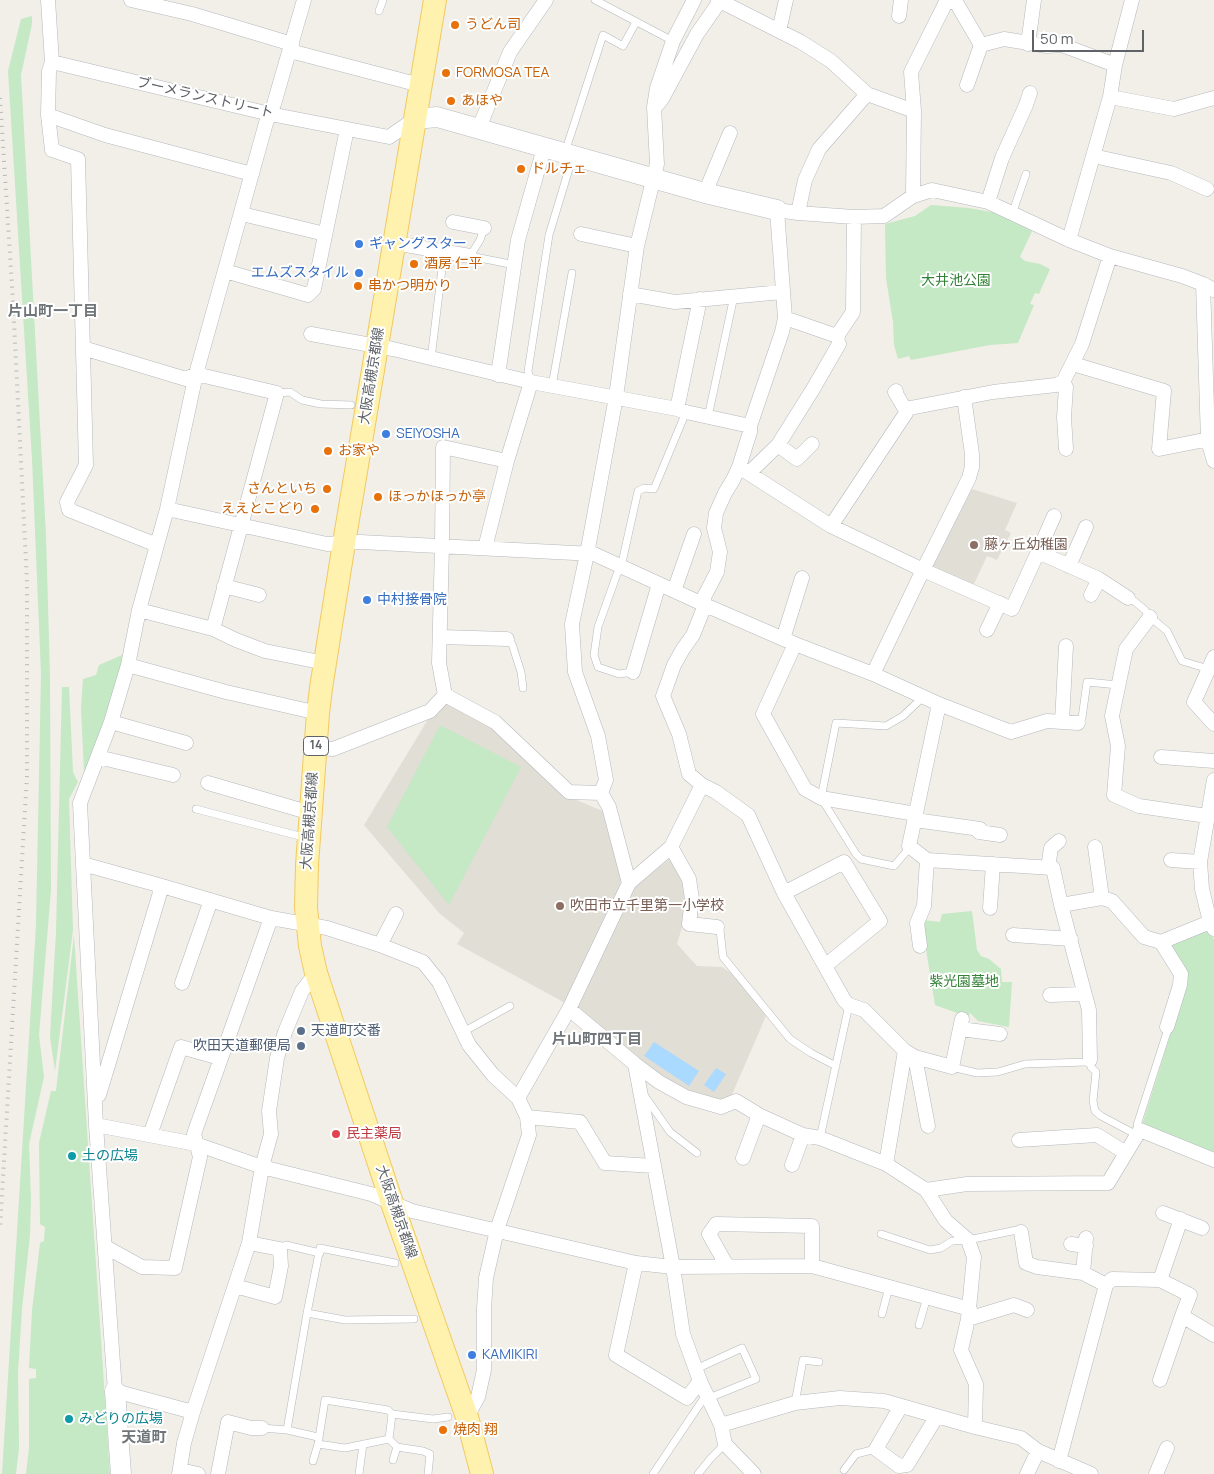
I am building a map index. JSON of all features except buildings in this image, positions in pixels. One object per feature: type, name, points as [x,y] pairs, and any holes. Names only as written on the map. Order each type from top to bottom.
[{"type":"main road","name":"大阪高槻京都線","points":[[435,0],[344,543],[318,713],[307,873],[307,924],[316,973],[392,1203],[457,1417],[482,1474]]},
{"type":"street","points":[[48,0],[52,62],[49,71],[48,115],[52,150],[78,159],[86,465],[67,502],[69,510],[157,545]]},
{"type":"street","points":[[131,0],[192,14],[291,47],[420,85]]},
{"type":"street","points":[[121,1474],[96,1125],[80,803],[111,722],[128,665],[138,610],[167,509],[196,374],[252,174],[304,0]]},
{"type":"street","points":[[479,128],[510,52],[546,0]]},
{"type":"street","points":[[629,884],[608,807],[601,793],[606,780],[598,736],[575,672],[572,624],[616,397],[637,246],[657,164],[654,107],[657,88],[673,41],[694,0]]},
{"type":"street","points":[[654,107],[662,99],[697,34],[719,0],[831,61],[867,94],[914,111]]},
{"type":"street","points":[[779,31],[786,0]]},
{"type":"street","points":[[899,16],[901,0]]},
{"type":"street","points":[[1028,44],[1034,0]]},
{"type":"street","points":[[1069,240],[1110,97],[1115,65],[1132,0]]},
{"type":"street","points":[[912,196],[914,111],[911,72],[953,1],[981,45]]},
{"type":"street","points":[[981,45],[1004,39],[1047,46],[1062,45],[1115,65]]},
{"type":"street","points":[[967,85],[981,45]]},
{"type":"street","name":"ブーメランストリート","points":[[52,62],[270,114],[389,137],[414,119]]},
{"type":"street","points":[[988,202],[1002,158],[1030,93]]},
{"type":"street","points":[[798,213],[805,180],[819,149],[867,94]]},
{"type":"street","points":[[1110,97],[1174,109],[1214,98]]},
{"type":"street","points":[[48,115],[105,135],[252,174]]},
{"type":"street","points":[[414,119],[438,117],[705,193],[798,213],[854,217],[884,216],[912,196],[932,190],[988,202],[1069,240],[1110,256],[1182,276],[1209,287],[1211,439],[1214,461]]},
{"type":"street","points":[[225,271],[308,295],[314,289],[347,129]]},
{"type":"street","points":[[705,193],[730,133]]},
{"type":"street","points":[[498,375],[518,240],[544,148]]},
{"type":"street","points":[[1093,156],[1171,173],[1207,189]]},
{"type":"street","points":[[744,470],[750,426],[785,318],[777,210]]},
{"type":"street","points":[[242,214],[325,234]]},
{"type":"street","points":[[854,217],[853,312],[814,389],[778,445],[744,470],[716,512],[714,528],[720,552],[719,562],[704,598],[705,605],[693,636],[674,665],[663,696],[679,734],[688,774],[702,786],[716,792],[748,815],[784,892],[844,1000],[849,1005],[864,1010],[910,1054],[952,1066],[961,1024],[1000,1034]]},
{"type":"street","points":[[453,222],[484,228]]},
{"type":"street","points":[[582,234],[637,246]]},
{"type":"street","points":[[394,243],[470,256]]},
{"type":"street","points":[[905,409],[993,392],[1056,386],[1063,382],[1082,344],[1110,256]]},
{"type":"street","points":[[630,294],[675,302],[782,292]]},
{"type":"street","points":[[681,411],[700,299]]},
{"type":"street","points":[[785,318],[838,339]]},
{"type":"street","points":[[311,334],[378,346],[498,375],[616,397],[750,426]]},
{"type":"street","points":[[83,348],[186,379],[196,374],[277,393],[213,629]]},
{"type":"street","points":[[1073,364],[1164,391],[1159,449],[1211,439]]},
{"type":"street","points":[[485,548],[507,461],[531,382]]},
{"type":"street","points":[[1063,382],[1066,387],[1064,417],[1066,449]]},
{"type":"street","points":[[831,526],[906,413],[896,391]]},
{"type":"street","points":[[873,674],[969,478],[972,467],[972,454],[964,397]]},
{"type":"street","points":[[778,445],[797,459],[812,444]]},
{"type":"street","points":[[445,695],[439,663],[443,447],[507,461]]},
{"type":"street","points":[[744,470],[831,526],[923,570],[1012,609],[1054,516]]},
{"type":"street","points":[[167,509],[327,544],[360,542],[594,554],[789,641],[1011,732],[1047,721],[1078,723]]},
{"type":"street","points":[[1070,566],[1086,527]]},
{"type":"street","points":[[674,591],[694,534]]},
{"type":"street","points":[[1038,552],[1098,579],[1128,598]]},
{"type":"street","points":[[802,578],[789,641],[762,714],[805,789],[821,798],[980,829],[979,832],[1000,835]]},
{"type":"street","points":[[1091,595],[1098,579]]},
{"type":"street","points":[[633,672],[659,584]]},
{"type":"street","points":[[224,586],[259,595]]},
{"type":"street","points":[[987,630],[1000,603]]},
{"type":"street","points":[[138,610],[213,629],[265,651],[325,663]]},
{"type":"street","points":[[1150,617],[1126,649],[1118,685],[1112,716],[1118,746],[1114,794],[1139,806],[1207,816]]},
{"type":"street","points":[[440,637],[507,639]]},
{"type":"street","points":[[1062,722],[1066,646]]},
{"type":"street","points":[[1214,658],[1194,702],[1214,724]]},
{"type":"street","points":[[128,665],[226,692],[318,713]]},
{"type":"street","points":[[445,695],[495,722],[569,792],[601,793]]},
{"type":"street","points":[[315,748],[333,749],[430,711],[445,695]]},
{"type":"street","points":[[939,704],[909,846],[927,860],[1053,868],[1089,1010],[1090,1060]]},
{"type":"street","points":[[111,722],[186,743]]},
{"type":"street","points":[[98,756],[173,775]]},
{"type":"street","points":[[1161,757],[1214,762]]},
{"type":"street","points":[[1061,905],[1102,898],[1112,901],[1144,938],[1162,942],[1213,925],[1202,889],[1200,862],[1214,780]]},
{"type":"street","points":[[208,783],[311,813]]},
{"type":"street","points":[[518,1098],[569,1009],[629,884],[671,847],[702,786]]},
{"type":"street","points":[[1048,868],[1051,848],[1059,841]]},
{"type":"street","points":[[671,847],[689,879],[692,899],[689,924],[717,927]]},
{"type":"street","points":[[1095,848],[1102,898]]},
{"type":"street","points":[[784,892],[850,858],[880,921],[825,966]]},
{"type":"street","points":[[920,946],[917,923],[924,906],[927,860]]},
{"type":"street","points":[[1171,860],[1200,862]]},
{"type":"street","points":[[83,864],[271,918],[327,928],[380,944],[423,962],[439,982],[469,1045],[493,1075],[518,1098],[527,1117],[529,1135],[497,1230],[486,1278],[484,1370],[478,1397],[457,1417]]},
{"type":"street","points":[[990,908],[993,864]]},
{"type":"street","points":[[95,1106],[162,886]]},
{"type":"street","points":[[182,983],[211,900]]},
{"type":"street","points":[[380,944],[396,914]]},
{"type":"street","points":[[106,1247],[142,1267],[175,1268],[200,1157],[194,1134],[271,918]]},
{"type":"street","points":[[1012,935],[1070,939]]},
{"type":"street","points":[[1162,942],[1181,974],[1180,985],[1167,1026]]},
{"type":"street","points":[[198,1474],[179,1472],[184,1443],[248,1243],[262,1167],[271,1134],[269,1111],[277,1058],[284,1032],[302,991],[316,973]]},
{"type":"street","points":[[1050,995],[1084,994]]},
{"type":"street","points":[[569,1009],[635,1064],[659,1082],[686,1097],[721,1107],[736,1102],[803,1135],[820,1138],[886,1164],[926,1190],[946,1221],[968,1240],[974,1257],[969,1314],[961,1350],[976,1384],[975,1427]]},
{"type":"street","points":[[150,1135],[181,1046],[220,1058]]},
{"type":"street","points":[[910,1054],[928,1126]]},
{"type":"street","points":[[886,1164],[910,1054]]},
{"type":"street","points":[[635,1064],[673,1267],[683,1334],[698,1375],[722,1424],[725,1444],[754,1474]]},
{"type":"street","points":[[743,1158],[760,1115]]},
{"type":"street","points":[[527,1117],[580,1122],[606,1163],[654,1166]]},
{"type":"street","points":[[96,1125],[196,1144],[262,1167],[371,1194],[412,1211],[636,1264],[673,1267],[812,1266],[927,1297],[969,1314],[1014,1305],[1027,1310]]},
{"type":"street","points":[[926,1190],[967,1184],[1108,1183],[1139,1133],[1214,1160]]},
{"type":"street","points":[[792,1165],[803,1135]]},
{"type":"street","points":[[1019,1140],[1097,1135],[1126,1153]]},
{"type":"street","points":[[1163,1213],[1202,1228]]},
{"type":"street","points":[[1160,1280],[1181,1219]]},
{"type":"street","points":[[727,1266],[709,1234],[716,1224],[812,1226],[812,1266]]},
{"type":"street","points":[[1021,1232],[1026,1263],[1037,1267],[1083,1273],[1106,1285]]},
{"type":"street","points":[[1070,1244],[1086,1242],[1083,1273]]},
{"type":"street","points":[[235,1286],[275,1297],[281,1266],[280,1249],[248,1243]]},
{"type":"street","points":[[636,1264],[616,1355],[687,1398],[698,1375]]},
{"type":"street","points":[[1059,1461],[1106,1285],[1112,1279],[1160,1280],[1190,1295],[1160,1380]]},
{"type":"street","points":[[1182,1316],[1214,1335]]},
{"type":"street","points":[[115,1391],[193,1412]]},
{"type":"street","points":[[722,1424],[795,1403],[840,1398],[884,1401],[1021,1438],[1038,1451],[1091,1474]]},
{"type":"street","points":[[901,1406],[876,1449],[899,1466],[907,1465],[936,1416]]},
{"type":"street","points":[[218,1474],[228,1422],[251,1428],[262,1428]]},
{"type":"street","points":[[1156,1474],[1168,1448]]},
{"type":"street","points":[[1027,1474],[1038,1451]]},
{"type":"lane","points":[[379,11],[382,0]]},
{"type":"lane","points":[[595,0],[673,41]]},
{"type":"lane","points":[[568,143],[604,36],[623,46],[636,22]]},
{"type":"lane","points":[[531,382],[528,371],[550,235],[569,169]]},
{"type":"lane","points":[[1012,214],[1026,174]]},
{"type":"lane","points":[[484,228],[480,240],[470,256],[515,265]]},
{"type":"lane","points":[[431,358],[444,252]]},
{"type":"lane","points":[[552,386],[572,273]]},
{"type":"lane","points":[[708,417],[734,296]]},
{"type":"lane","points":[[277,393],[290,392],[302,400],[321,404],[351,405]]},
{"type":"lane","points":[[633,672],[619,674],[598,667],[594,655],[598,627],[621,567],[638,491],[644,488],[654,489],[681,411]]},
{"type":"lane","points":[[1128,598],[1145,610],[1150,617],[1167,631],[1182,661],[1202,667]]},
{"type":"lane","points":[[507,639],[512,644],[521,672],[523,688]]},
{"type":"lane","points":[[1078,723],[1082,718],[1087,682],[1118,685]]},
{"type":"lane","points":[[909,846],[894,866],[850,858],[821,798],[836,723],[886,726],[903,716],[923,697]]},
{"type":"lane","points":[[196,810],[309,839]]},
{"type":"lane","points":[[717,927],[720,930],[723,957],[790,1039],[836,1066]]},
{"type":"lane","points":[[820,1138],[849,1005]]},
{"type":"lane","points":[[463,1032],[510,1006]]},
{"type":"lane","points":[[1139,1133],[1138,1125],[1167,1032],[1167,1026]]},
{"type":"lane","points":[[952,1066],[977,1074],[998,1072],[1025,1064],[1086,1062],[1090,1060],[1091,1067],[1096,1072],[1093,1101],[1095,1111],[1101,1116],[1139,1133]]},
{"type":"lane","points":[[639,1088],[670,1132],[697,1153]]},
{"type":"lane","points":[[882,1234],[930,1250],[941,1248],[952,1241],[968,1240],[1017,1230],[1021,1232]]},
{"type":"lane","points":[[280,1249],[286,1245],[320,1253]]},
{"type":"lane","points":[[287,1430],[320,1248],[395,1263]]},
{"type":"lane","points":[[882,1314],[890,1287]]},
{"type":"lane","points":[[919,1325],[927,1297]]},
{"type":"lane","points":[[307,1313],[346,1320],[414,1319]]},
{"type":"lane","points":[[653,1474],[708,1396],[756,1379],[742,1348],[698,1375]]},
{"type":"lane","points":[[795,1403],[802,1360],[819,1362]]},
{"type":"lane","points":[[313,1461],[325,1400],[388,1410],[392,1414],[433,1419],[457,1417]]},
{"type":"lane","points":[[389,1439],[392,1414]]},
{"type":"lane","points":[[262,1428],[287,1430],[345,1448],[389,1439]]},
{"type":"lane","points":[[389,1439],[397,1447],[430,1454],[428,1474]]},
{"type":"lane","points":[[359,1474],[363,1444]]},
{"type":"lane","points":[[698,1474],[725,1444]]},
{"type":"lane","points":[[393,1460],[397,1447]]},
{"type":"lane","points":[[844,1470],[856,1454],[876,1449]]},
{"type":"shaded area","name":"藤ヶ丘幼稚園","points":[[972,489],[1017,503],[1005,530],[1011,533],[997,560],[987,556],[973,586],[934,569],[932,565]]},
{"type":"shaded area","name":"吹田市立千里第一小学校","points":[[445,702],[493,726],[567,796],[605,812],[623,871],[620,885],[631,890],[672,857],[685,883],[687,899],[685,917],[677,944],[697,966],[722,967],[733,974],[763,1008],[766,1016],[731,1097],[718,1103],[689,1094],[636,1060],[567,1004],[457,944],[464,933],[439,913],[364,825],[430,716],[438,714]]},
{"type":"green space","points":[[32,16],[21,75],[46,535],[50,676],[51,890],[39,1035],[44,1077],[29,1144],[30,1235],[22,1309],[18,1372],[19,1448],[16,1474],[2,1474],[36,925],[41,674],[32,459],[8,71],[21,19]]},
{"type":"green space","name":"大井池公園","points":[[931,205],[969,208],[998,213],[1032,231],[1020,257],[1025,261],[1040,264],[1050,269],[1039,294],[1035,293],[1030,304],[1034,305],[1018,343],[990,345],[911,360],[909,356],[898,359],[894,345],[893,322],[886,278],[885,224],[915,216]]},
{"type":"green space","points":[[122,655],[121,666],[86,777],[84,772],[81,708],[83,679],[96,675],[99,665]]},
{"type":"green space","points":[[62,687],[69,687],[73,772],[78,782],[69,799],[73,930],[55,1071],[50,1037],[56,932]]},
{"type":"green space","points":[[440,725],[521,767],[449,905],[387,827]]},
{"type":"green space","name":"紫光園墓地","points":[[972,911],[977,950],[981,956],[989,959],[1001,969],[1002,982],[1012,982],[1009,1027],[978,1021],[970,1013],[968,1017],[935,1005],[923,931],[923,920],[940,922],[942,914]]},
{"type":"green space","points":[[1203,929],[1209,930],[1214,940],[1214,1153],[1142,1125],[1185,988],[1186,973],[1171,944]]},
{"type":"green space","points":[[74,935],[110,1474],[26,1474],[29,1448],[29,1379],[36,1378],[36,1369],[29,1368],[32,1311],[40,1243],[44,1241],[45,1227],[40,1224],[39,1143],[51,1091],[56,1091]]},
{"type":"water","points":[[654,1042],[699,1071],[689,1086],[644,1056]]},
{"type":"water","points":[[716,1068],[726,1074],[714,1092],[704,1085]]},
{"type":"railway","points":[[0,98],[13,302],[27,582],[27,776],[0,1228]]},
{"type":"place","name":"うどん司","points":[[455,25]]},
{"type":"place","name":"FORMOSA TEA","points":[[446,73]]},
{"type":"place","name":"あほや","points":[[451,101]]},
{"type":"place","name":"ドルチェ","points":[[521,169]]},
{"type":"place","name":"ギャングスター","points":[[359,244]]},
{"type":"place","name":"酒房 仁平","points":[[414,264]]},
{"type":"place","name":"エムズスタイル","points":[[359,273]]},
{"type":"place","name":"串かつ明かり","points":[[358,286]]},
{"type":"place","name":"SEIYOSHA","points":[[386,434]]},
{"type":"place","name":"お家や","points":[[328,451]]},
{"type":"place","name":"さんといち","points":[[327,489]]},
{"type":"place","name":"ほっかほっか亭","points":[[378,497]]},
{"type":"place","name":"ええとこどり","points":[[315,509]]},
{"type":"place","name":"藤ヶ丘幼稚園","points":[[974,545]]},
{"type":"place","name":"中村接骨院","points":[[367,600]]},
{"type":"place","name":"吹田市立千里第一小学校","points":[[560,906]]},
{"type":"place","name":"天道町交番","points":[[301,1031]]},
{"type":"place","name":"吹田天道郵便局","points":[[301,1046]]},
{"type":"place","name":"民主薬局","points":[[336,1134]]},
{"type":"place","name":"土の広場","points":[[72,1156]]},
{"type":"place","name":"KAMIKIRI","points":[[472,1355]]},
{"type":"place","name":"みどりの広場","points":[[69,1419]]},
{"type":"place","name":"焼肉 翔","points":[[443,1430]]},
{"type":"district","name":"片山町一丁目","points":[[53,312]]},
{"type":"district","name":"片山町四丁目","points":[[597,1040]]},
{"type":"district","name":"天道町","points":[[144,1438]]}]
